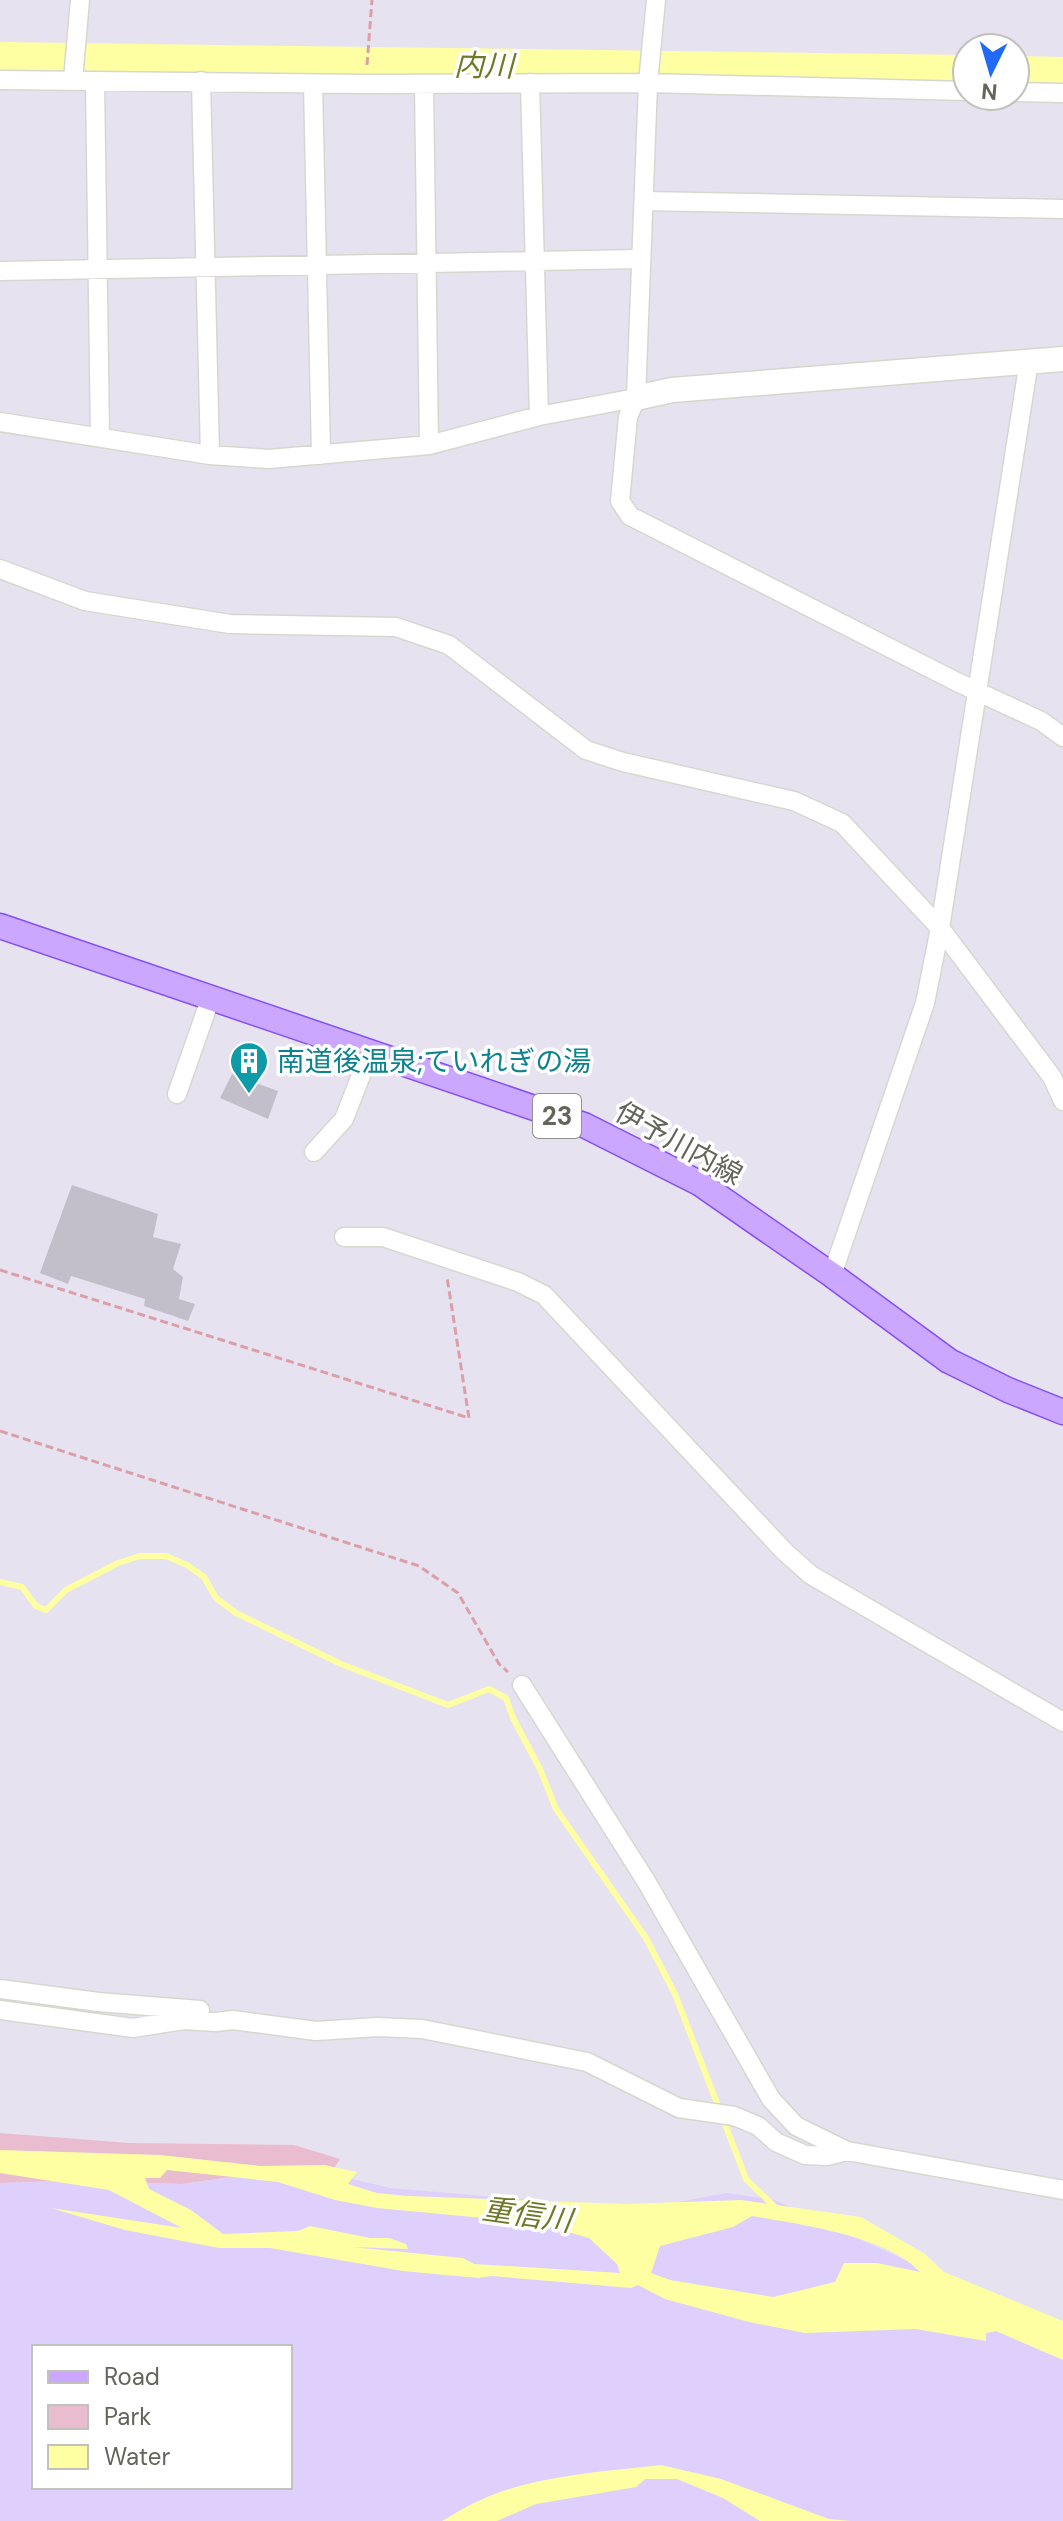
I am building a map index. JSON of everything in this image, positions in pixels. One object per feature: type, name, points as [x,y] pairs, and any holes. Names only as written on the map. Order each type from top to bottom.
[{"type":"main road","name":"伊予川内線","points":[[0,926],[584,1125],[699,1183],[949,1361],[1063,1412]]},
{"type":"street","points":[[73,80],[80,0]]},
{"type":"street","points":[[656,0],[648,83],[636,398],[628,417],[620,501],[630,516],[1041,721],[1063,737]]},
{"type":"street","points":[[0,80],[424,85],[648,83],[951,91]]},
{"type":"street","points":[[95,81],[100,437]]},
{"type":"street","points":[[201,81],[210,455]]},
{"type":"street","points":[[530,83],[539,416]]},
{"type":"street","points":[[313,84],[321,455]]},
{"type":"street","points":[[424,85],[429,445]]},
{"type":"street","points":[[1031,92],[1063,93]]},
{"type":"street","points":[[644,201],[1063,209]]},
{"type":"street","points":[[0,271],[641,259]]},
{"type":"street","points":[[0,422],[210,455],[269,459],[429,445],[539,416],[672,390],[1063,359]]},
{"type":"street","points":[[832,1275],[925,1003],[940,928],[1029,361]]},
{"type":"street","points":[[0,569],[85,601],[230,624],[396,627],[449,645],[586,750],[623,762],[794,801],[842,823],[940,928],[1052,1077],[1063,1101]]},
{"type":"street","points":[[177,1094],[211,997]]},
{"type":"street","points":[[314,1152],[344,1119],[370,1052]]},
{"type":"street","points":[[344,1237],[383,1237],[518,1282],[544,1295],[785,1552],[811,1575],[1063,1722]]},
{"type":"street","points":[[522,1685],[646,1881],[771,2099],[796,2126],[847,2151],[1063,2190]]},
{"type":"street","points":[[0,1989],[98,2002],[201,2010],[233,2020],[316,2031],[377,2027],[422,2029],[587,2062],[679,2108],[734,2116],[758,2126],[776,2142],[805,2155],[827,2156],[847,2151]]},
{"type":"street","points":[[0,2010],[133,2028],[184,2020],[233,2020]]},
{"type":"path","points":[[365,84],[372,0]]},
{"type":"path","points":[[0,1270],[469,1418],[444,1258]]},
{"type":"path","points":[[0,1431],[419,1566],[458,1593],[499,1664],[522,1685]]},
{"type":"green space","points":[[0,2133],[130,2143],[294,2145],[340,2159],[331,2173],[302,2167],[182,2184],[0,2183]]},
{"type":"sand","points":[[302,2167],[390,2188],[626,2208],[656,2206],[727,2193],[775,2200],[981,2295],[1063,2327],[1063,2521],[0,2521],[0,2183],[182,2184]]},
{"type":"water","name":"重信川","points":[[0,2150],[160,2155],[261,2166],[324,2165],[357,2172],[348,2184],[377,2193],[408,2196],[625,2204],[741,2200],[861,2217],[925,2254],[944,2272],[1063,2321],[1063,2360],[996,2331],[986,2333],[986,2341],[916,2329],[805,2333],[749,2322],[665,2299],[638,2285],[631,2288],[492,2276],[478,2278],[403,2271],[270,2248],[219,2248],[125,2230],[51,2208],[182,2228],[109,2190],[0,2173]],"holes":[[[167,2170],[278,2182],[335,2200],[377,2208],[538,2223],[589,2238],[617,2264],[620,2273],[474,2264],[463,2258],[352,2247],[408,2249],[406,2244],[389,2238],[370,2238],[310,2226],[298,2231],[223,2234],[191,2210],[149,2189],[145,2178],[160,2178]],[[752,2216],[865,2241],[887,2249],[920,2272],[877,2263],[844,2263],[835,2282],[773,2297],[670,2280],[651,2273],[660,2246],[733,2227]]]},
{"type":"water","points":[[661,2465],[721,2479],[829,2519],[851,2521],[760,2521],[723,2498],[677,2479],[645,2479],[636,2487],[536,2504],[497,2521],[442,2521],[479,2500],[526,2484]]},
{"type":"building","name":"南道後温泉;ていれぎの湯","points":[[232,1074],[278,1091],[268,1119],[220,1098]]},
{"type":"building","points":[[72,1185],[158,1214],[153,1237],[181,1244],[173,1269],[183,1277],[179,1299],[195,1304],[188,1321],[144,1306],[145,1299],[71,1276],[68,1284],[40,1273]]},
{"type":"waterway","name":"内川","points":[[0,59],[951,72]]},
{"type":"waterway","name":"内川","points":[[1031,73],[1063,74]]},
{"type":"waterway","points":[[0,1582],[22,1587],[36,1606],[46,1610],[66,1590],[118,1563],[140,1556],[166,1556],[204,1577],[216,1598],[236,1613],[341,1664],[448,1705],[489,1689],[506,1698],[556,1809],[646,1938],[675,1994],[746,2179],[777,2209]]},
{"type":"place","name":"南道後温泉;ていれぎの湯","points":[[249,1095]]}]
